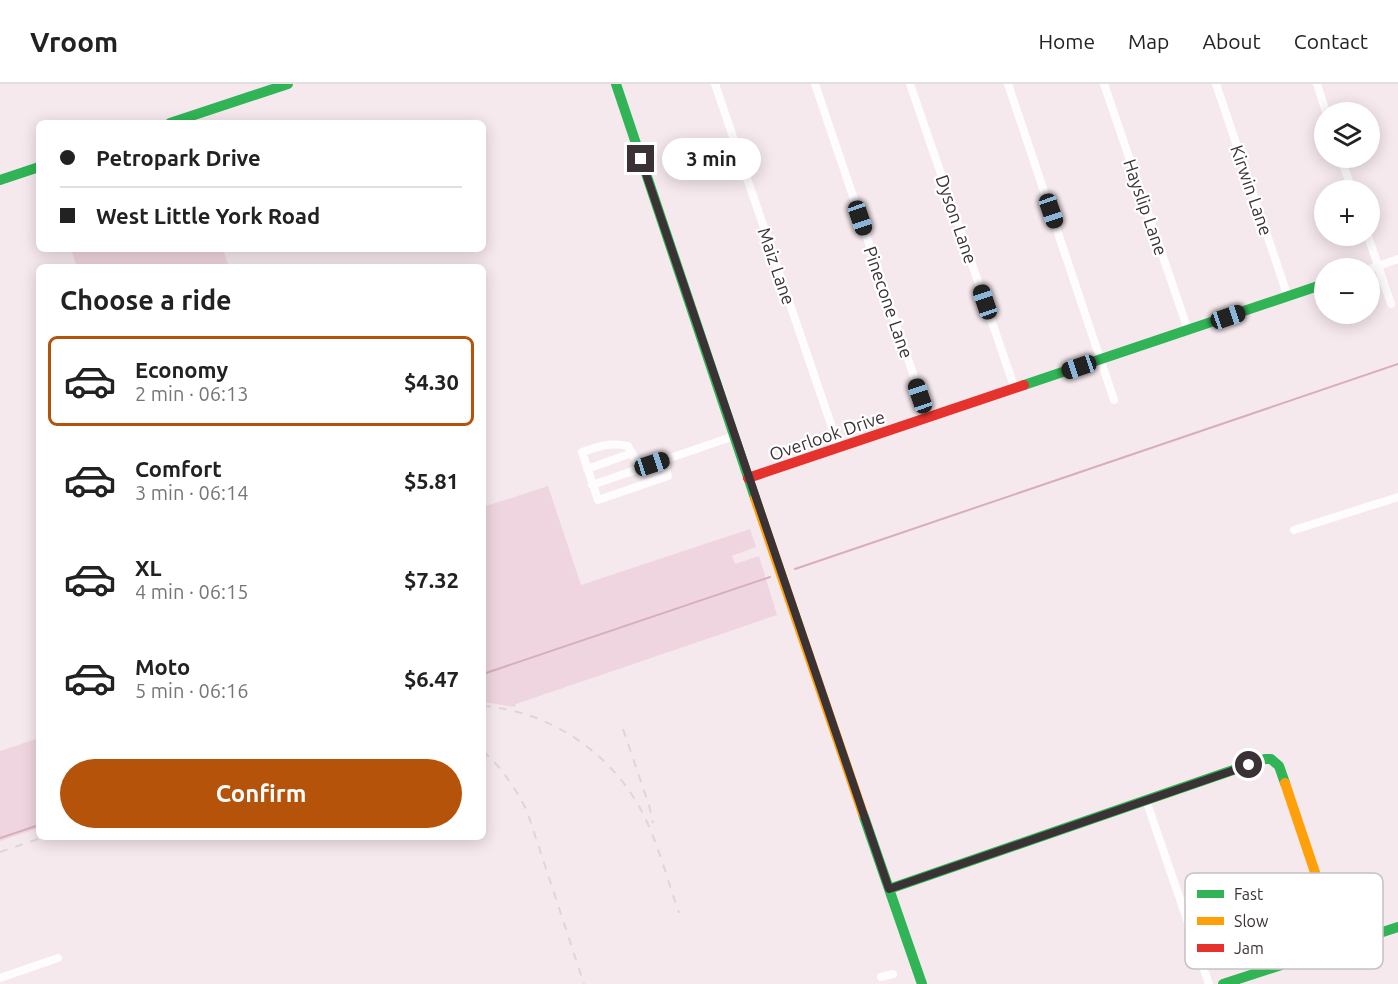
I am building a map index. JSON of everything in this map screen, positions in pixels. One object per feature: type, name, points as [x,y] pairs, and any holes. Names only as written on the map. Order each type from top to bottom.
[{"type":"street","points":[[616,84],[748,478],[922,984]]},
{"type":"street","name":"Maiz Lane","points":[[715,84],[839,448]]},
{"type":"street","name":"Pinecone Lane","points":[[815,84],[928,418]]},
{"type":"street","name":"Dyson Lane","points":[[910,84],[1015,389]]},
{"type":"street","points":[[1008,84],[1114,400]]},
{"type":"street","name":"Hayslip Lane","points":[[1104,84],[1188,330]]},
{"type":"street","name":"Kirwin Lane","points":[[1216,84],[1288,297]]},
{"type":"street","points":[[1317,84],[1323,102]]},
{"type":"street","points":[[179,120],[284,85]]},
{"type":"street","points":[[0,180],[36,168]]},
{"type":"street","points":[[1380,266],[1398,260]]},
{"type":"street","points":[[1380,281],[1391,304]]},
{"type":"street","name":"Overlook Drive","points":[[748,478],[1314,288]]},
{"type":"street","points":[[592,485],[734,436]]},
{"type":"street","points":[[640,468],[628,446],[615,443],[582,452],[599,500],[668,476],[664,460]]},
{"type":"street","points":[[587,469],[632,453]]},
{"type":"street","points":[[1294,530],[1398,497]]},
{"type":"street","points":[[889,889],[1265,759],[1275,761],[1314,873]]},
{"type":"street","points":[[1146,800],[1185,914]]},
{"type":"street","points":[[1383,932],[1398,927]]},
{"type":"street","points":[[0,978],[58,958]]},
{"type":"street","points":[[1204,969],[1209,984]]},
{"type":"street","points":[[1223,984],[1269,969]]},
{"type":"street","points":[[881,977],[893,974]]},
{"type":"shaded area","points":[[72,252],[224,252],[228,264],[76,264]]},
{"type":"shaded area","points":[[548,486],[581,585],[750,529],[756,547],[732,556],[735,564],[759,556],[777,615],[516,704],[515,707],[486,702],[486,506]]},
{"type":"shaded area","points":[[36,739],[36,829],[0,841],[0,751]]},
{"type":"waterway","points":[[795,569],[1398,364]]},
{"type":"waterway","points":[[486,673],[770,577]]},
{"type":"waterway","points":[[0,838],[36,826]]},
{"type":"railway","points":[[486,706],[531,716],[554,726],[575,738],[613,770],[628,789],[647,822],[679,913]]},
{"type":"railway","points":[[623,729],[653,823]]},
{"type":"railway","points":[[486,754],[508,779],[527,811],[584,984]]},
{"type":"railway","points":[[0,852],[36,840]]},
{"type":"traffic: fast","points":[[179,120],[288,84]]},
{"type":"traffic: fast","points":[[616,84],[755,498]]},
{"type":"traffic: fast","points":[[0,180],[36,168]]},
{"type":"traffic: fast","points":[[1024,385],[1314,287]]},
{"type":"traffic: fast","points":[[889,889],[1265,759],[1271,759],[1279,766],[1285,783]]},
{"type":"traffic: fast","points":[[863,814],[922,984]]},
{"type":"traffic: fast","points":[[1383,932],[1398,927]]},
{"type":"traffic: fast","points":[[1223,984],[1269,969]]},
{"type":"traffic: slow","points":[[755,498],[863,814]]},
{"type":"traffic: slow","points":[[1285,783],[1315,873]]},
{"type":"traffic: jam","points":[[748,478],[1024,385]]},
{"type":"route","points":[[641,159],[889,889],[1249,765]]}]
